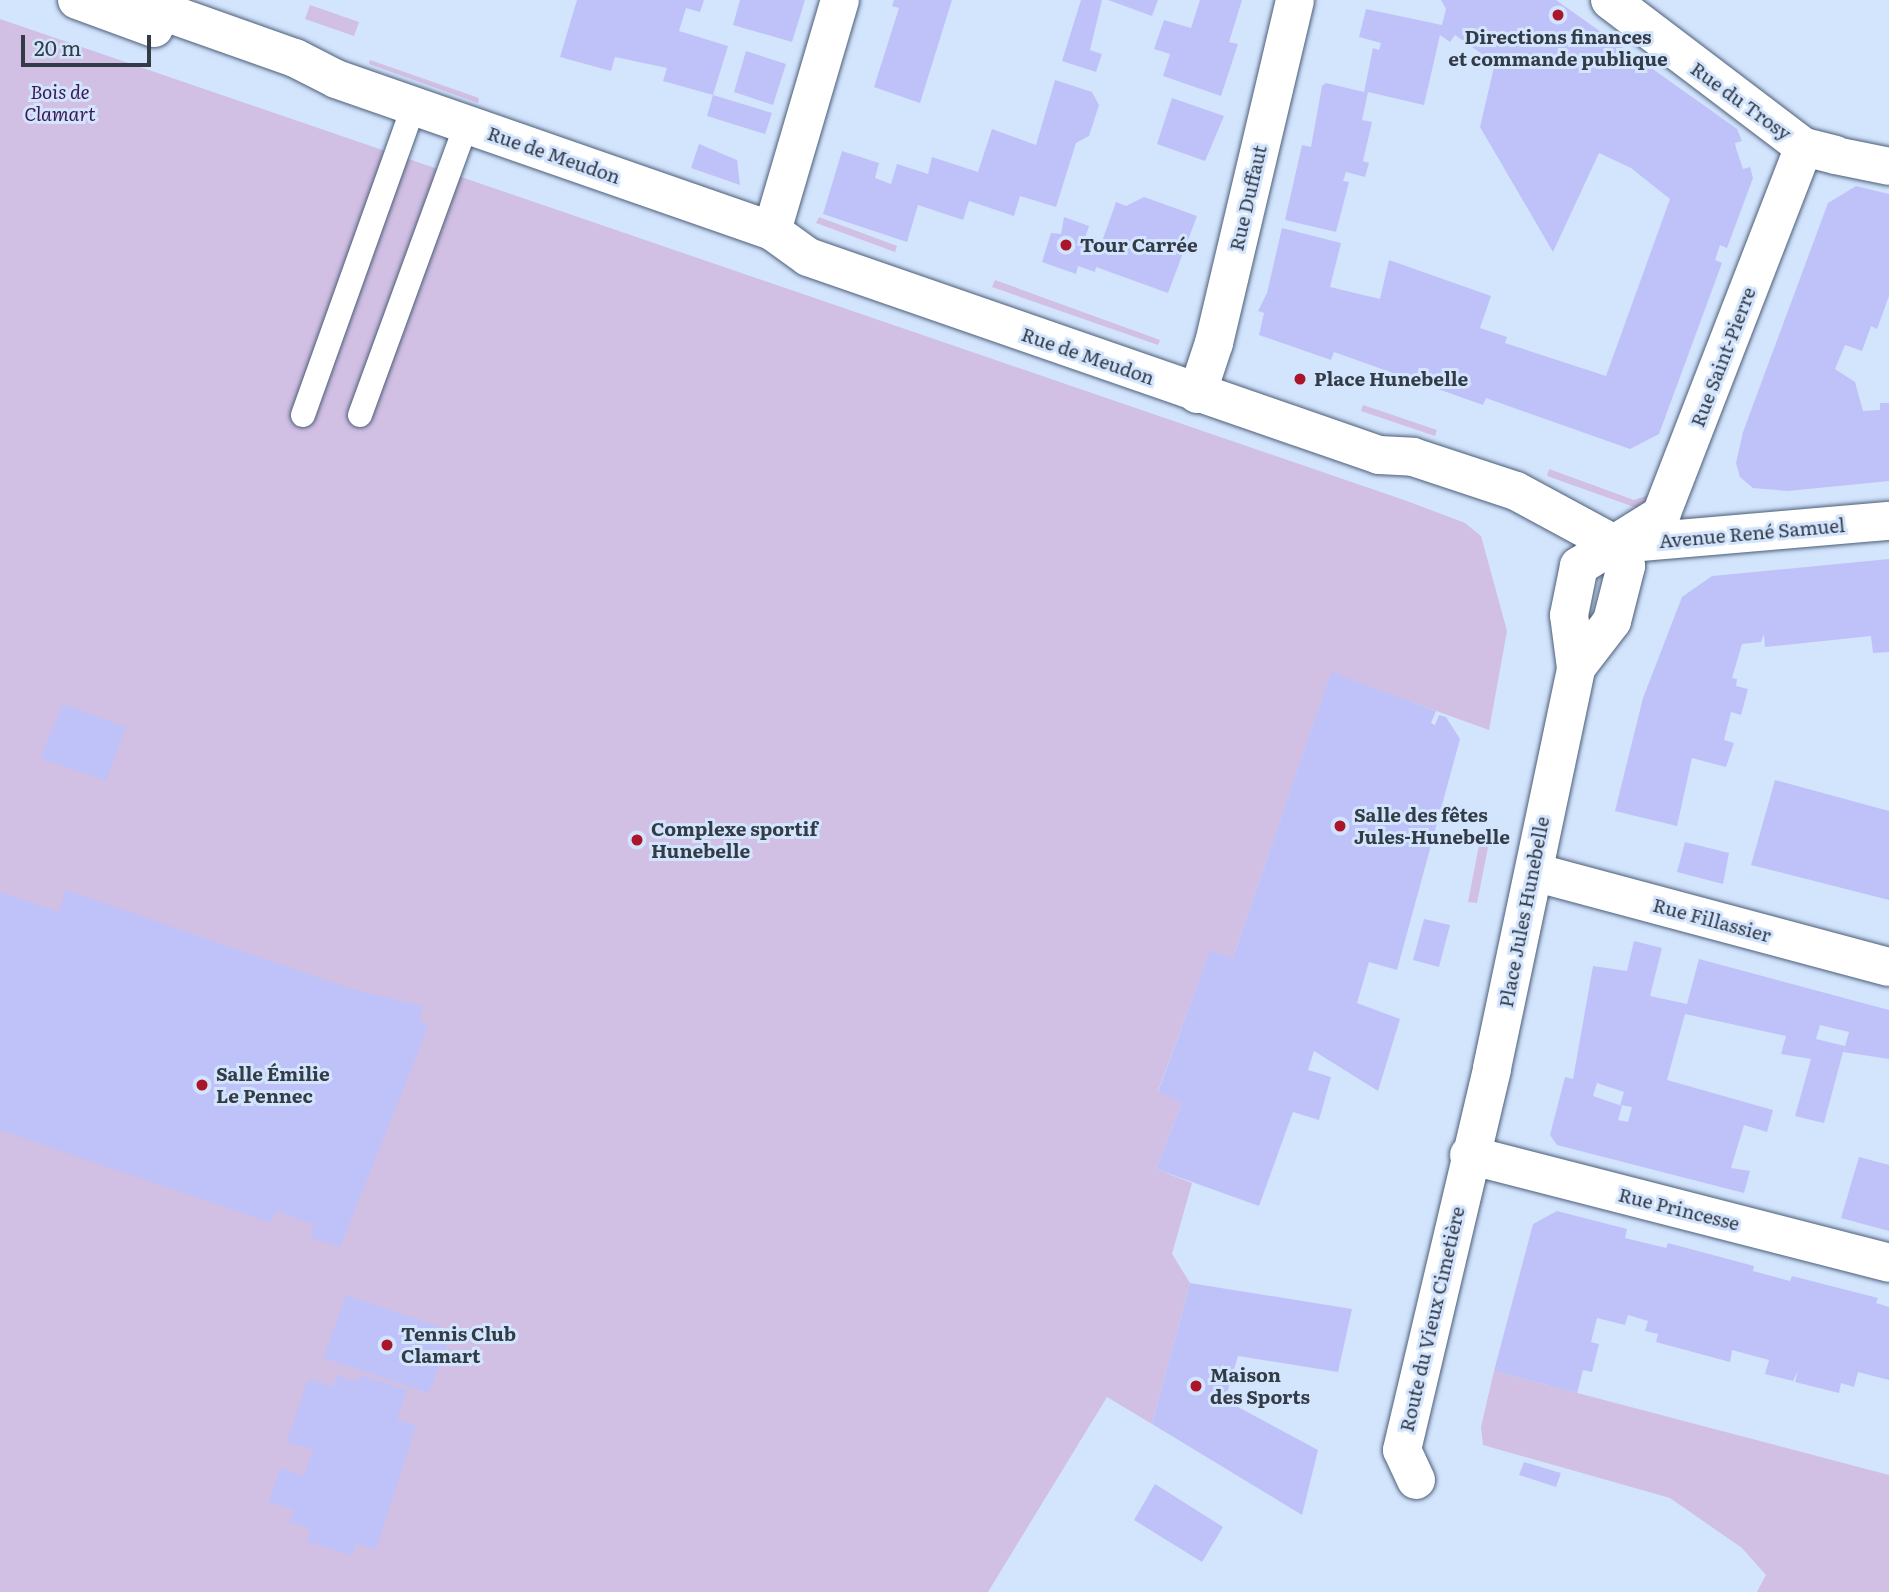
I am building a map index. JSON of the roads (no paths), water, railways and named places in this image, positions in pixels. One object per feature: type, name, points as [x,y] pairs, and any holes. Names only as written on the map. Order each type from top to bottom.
[{"type":"street","name":"Rue de Meudon","points":[[77,0],[289,77],[336,79]]},
{"type":"street","name":"Rue de Meudon","points":[[131,0],[295,58],[336,79],[413,107],[772,231],[808,257],[1200,384],[1379,455],[1413,457],[1516,491],[1614,544]]},
{"type":"street","points":[[772,231],[840,0]]},
{"type":"street","name":"Rue Duffaut","points":[[1200,384],[1295,0]]},
{"type":"street","name":"Rue du Trosy","points":[[1610,0],[1820,151],[1889,166]]},
{"type":"street","name":"Rue Saint-Pierre","points":[[1614,544],[1661,515],[1820,151]]},
{"type":"street","name":"Avenue René Samuel","points":[[1614,544],[1889,521]]},
{"type":"street","name":"Place Jules Hunebelle","points":[[1469,1155],[1534,872],[1576,668],[1612,621],[1626,566],[1614,544]]},
{"type":"street","name":"Rue Fillassier","points":[[1534,872],[1889,967]]},
{"type":"street","name":"Rue Princesse","points":[[1469,1155],[1889,1263]]},
{"type":"street","name":"Route du Vieux Cimetière","points":[[1416,1480],[1402,1450],[1469,1155]]},
{"type":"lane","points":[[303,415],[413,107]]},
{"type":"lane","points":[[359,415],[466,125]]},
{"type":"place","name":"Directions finances et commande publique","points":[[1558,15]]},
{"type":"place","name":"Tour Carrée","points":[[1066,245]]},
{"type":"place","name":"Place Hunebelle","points":[[1300,379]]},
{"type":"place","name":"Salle des fêtes Jules-Hunebelle","points":[[1340,826]]},
{"type":"place","name":"Complexe sportif Hunebelle","points":[[637,840]]},
{"type":"place","name":"Salle Émilie Le Pennec","points":[[202,1085]]},
{"type":"place","name":"Tennis Club Clamart","points":[[387,1345]]},
{"type":"place","name":"Maison des Sports","points":[[1196,1386]]},
{"type":"park label","name":"Bois de Clamart","points":[[60,103]]}]
